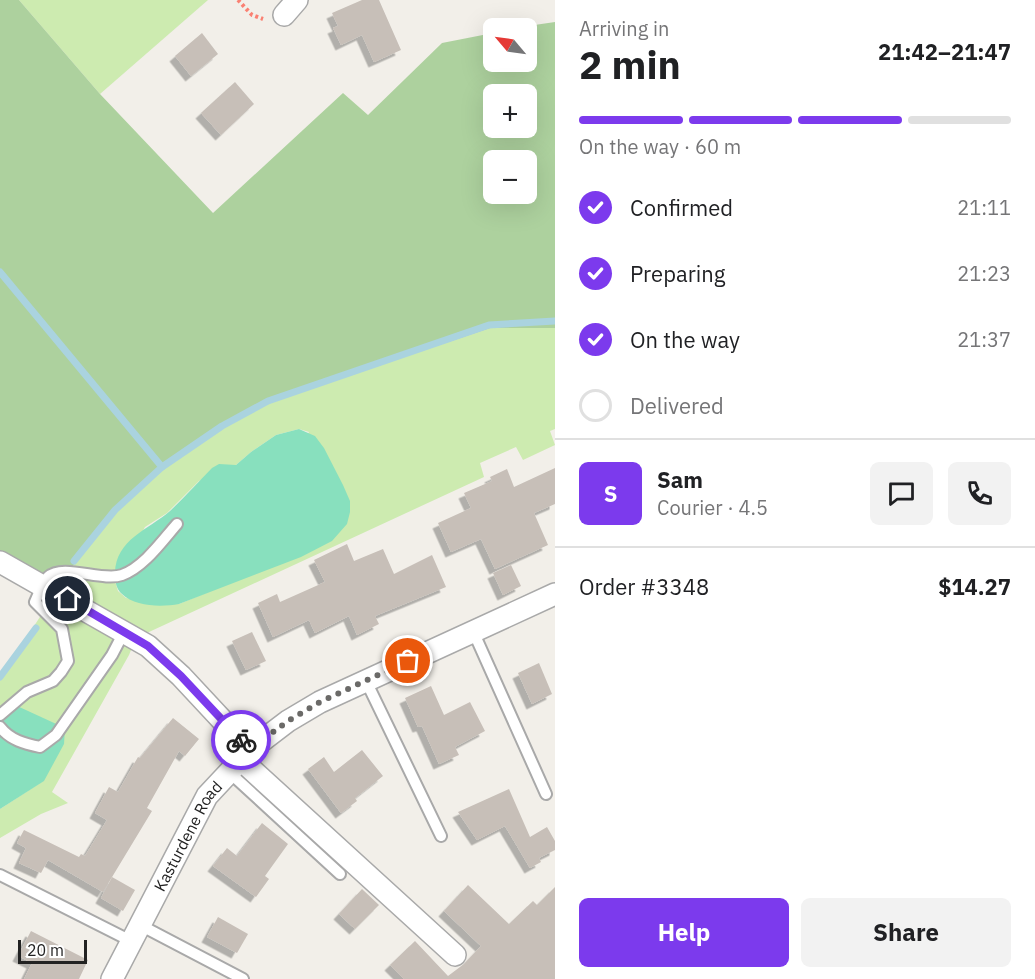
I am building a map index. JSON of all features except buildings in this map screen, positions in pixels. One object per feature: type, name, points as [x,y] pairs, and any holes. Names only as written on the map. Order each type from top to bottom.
[{"type":"street","points":[[0,562],[148,646],[181,676],[239,760],[454,955]]},
{"type":"street","name":"Kasturdene Road","points":[[112,979],[207,796],[239,760],[288,721],[312,707],[555,594]]},
{"type":"lane","points":[[0,715],[27,692],[53,681],[68,661],[62,629],[35,602],[50,575],[61,572],[113,577],[124,574],[145,560],[177,524]]},
{"type":"lane","points":[[0,727],[5,733],[24,744],[40,747],[56,735],[112,656],[124,632]]},
{"type":"lane","points":[[472,632],[546,794]]},
{"type":"lane","points":[[366,681],[441,836]]},
{"type":"lane","points":[[239,760],[340,874]]},
{"type":"lane","points":[[0,875],[243,979]]},
{"type":"path","points":[[238,0],[258,18],[266,19],[291,7]]},
{"type":"green space","points":[[0,0],[19,0],[100,94],[213,213],[343,93],[368,115],[442,43],[483,35],[483,72],[537,72],[537,25],[555,22],[555,328],[491,328],[269,402],[222,429],[164,468],[116,511],[55,592],[0,559]]},
{"type":"green space","points":[[19,0],[208,0],[100,94]]},
{"type":"green space","points":[[491,328],[555,328],[555,429],[550,431],[555,445],[523,460],[516,447],[480,463],[484,477],[136,638],[129,655],[52,792],[68,803],[41,814],[0,838],[0,809],[43,781],[0,714],[0,673],[75,563],[116,511],[164,468],[222,429],[269,402]],"holes":[[[299,429],[309,432],[213,590],[179,604],[126,598],[118,591],[115,581],[145,527],[167,513],[199,481],[236,465],[276,435]]]},
{"type":"green space","points":[[299,429],[315,436],[324,448],[350,501],[347,524],[332,541],[301,557],[179,604],[157,606],[141,604],[120,592],[115,573],[117,561],[127,543],[170,511],[212,468],[219,464],[236,465],[276,435]]},
{"type":"green space","points":[[15,705],[65,728],[64,744],[44,781],[0,809],[0,714]]},
{"type":"waterway","points":[[0,272],[162,467]]},
{"type":"waterway","points":[[74,561],[115,510],[162,467],[222,426],[268,401],[489,325],[555,321]]},
{"type":"waterway","points":[[0,677],[36,628]]},
{"type":"way so far","points":[[241,740],[249,750],[288,721],[320,702],[408,661]]},
{"type":"route","points":[[68,599],[148,646],[181,676],[241,740]]}]
